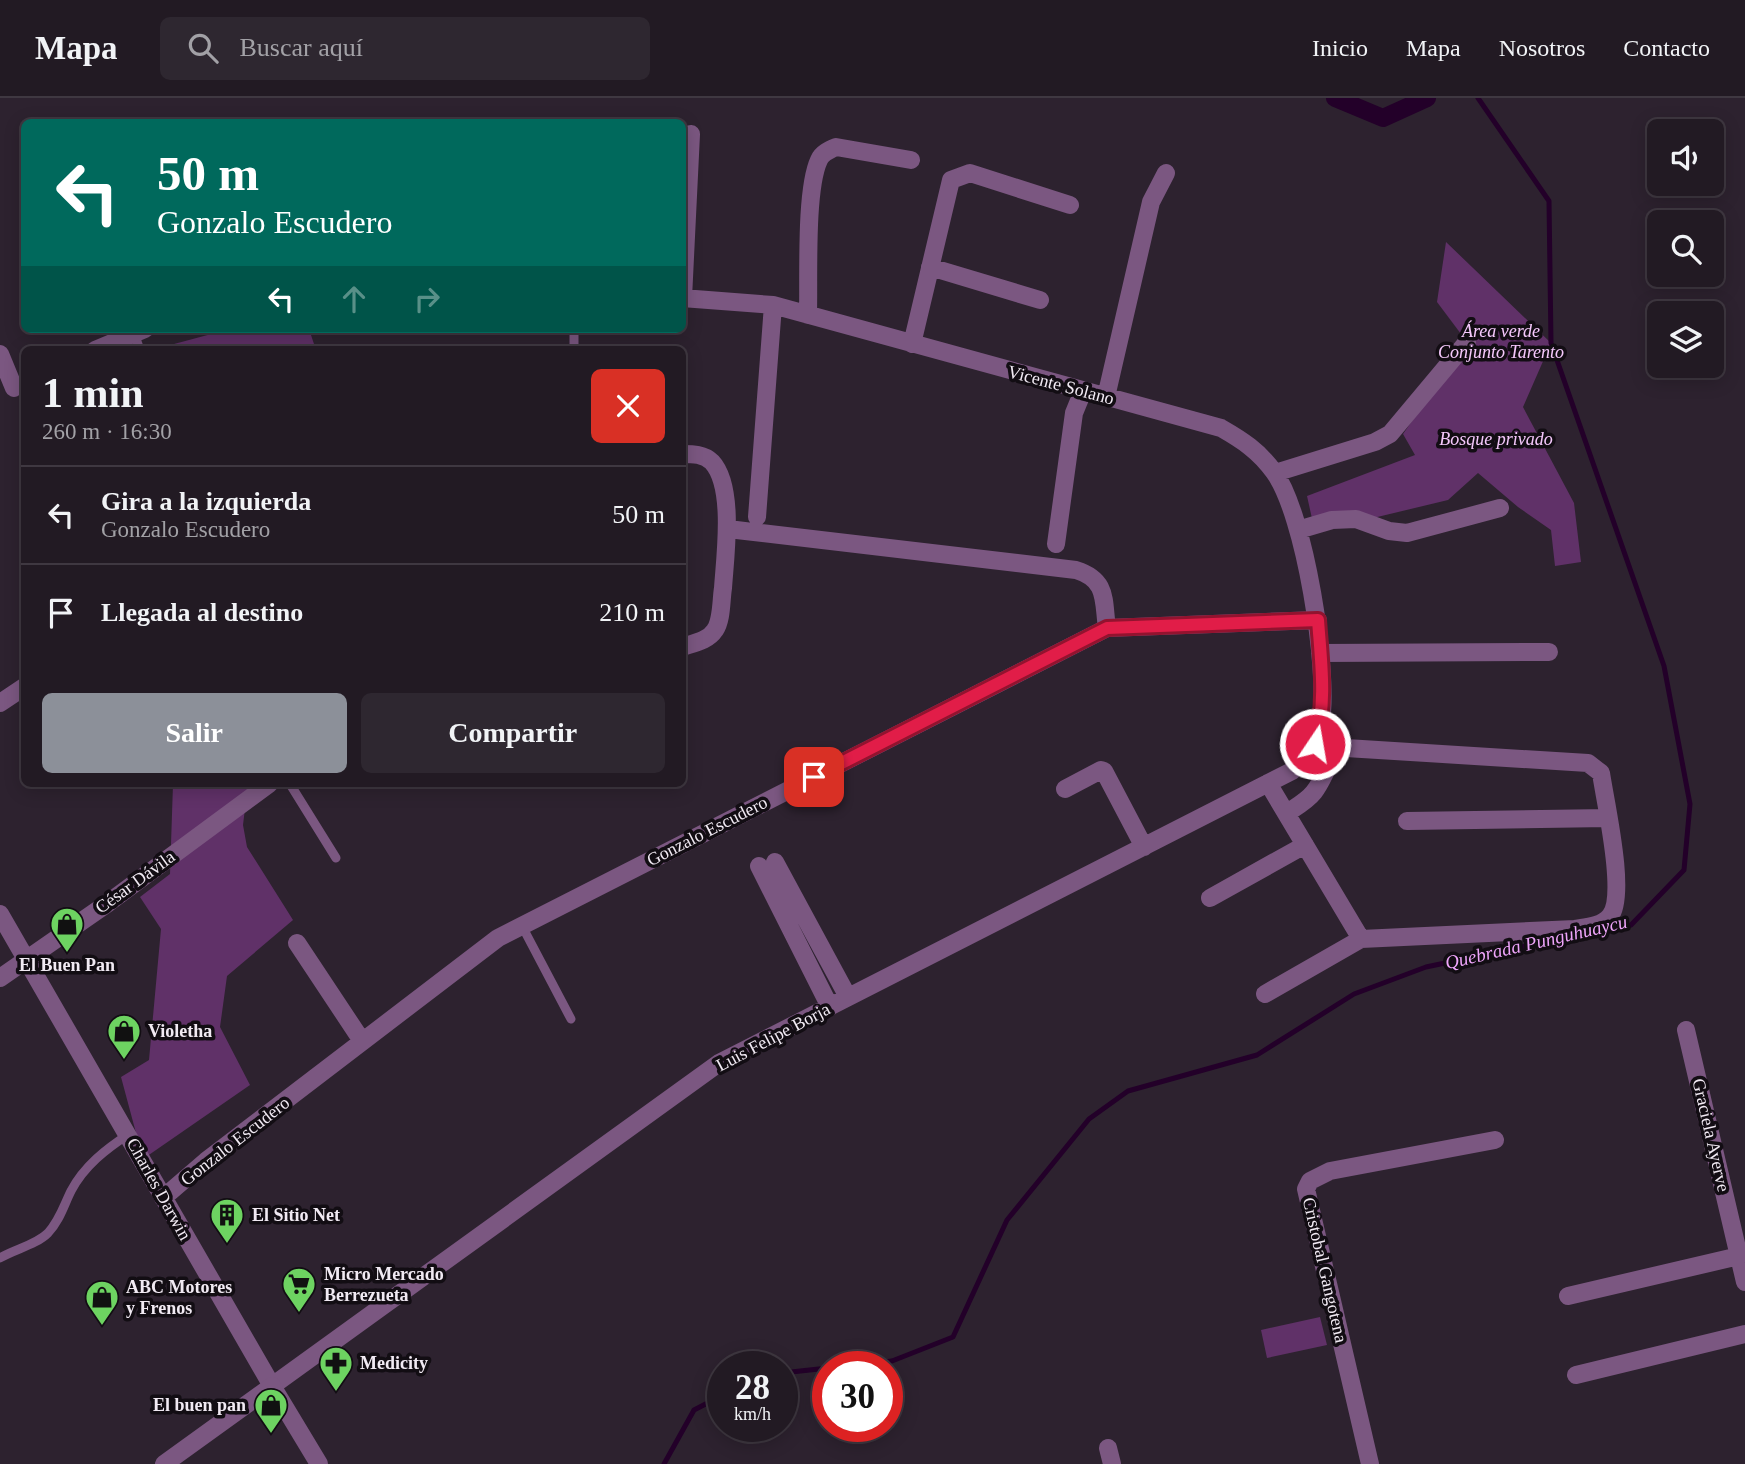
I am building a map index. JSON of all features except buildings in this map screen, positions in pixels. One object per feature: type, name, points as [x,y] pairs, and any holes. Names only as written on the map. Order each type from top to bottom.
[{"type":"street","points":[[686,236],[691,134]]},
{"type":"street","points":[[808,315],[811,202],[814,175],[820,157],[836,147],[911,160]]},
{"type":"street","points":[[912,344],[951,180],[970,173],[1070,205]]},
{"type":"street","points":[[1106,397],[1151,202],[1166,173]]},
{"type":"street","points":[[930,267],[1040,300]]},
{"type":"street","name":"Vicente Solano","points":[[686,298],[773,305],[1220,428],[1251,445],[1275,473],[1283,488],[1298,530],[1318,620]]},
{"type":"street","points":[[757,517],[773,305]]},
{"type":"street","points":[[104,346],[134,333]]},
{"type":"street","points":[[1275,473],[1375,442],[1390,434],[1467,342]]},
{"type":"street","points":[[0,354],[13,388]]},
{"type":"street","points":[[1056,544],[1074,414],[1083,391]]},
{"type":"street","points":[[686,454],[706,457],[718,471],[724,490],[728,529],[716,629],[703,640],[686,646]]},
{"type":"street","points":[[1298,530],[1332,520],[1356,519],[1407,533],[1500,508]]},
{"type":"street","points":[[728,529],[1076,570],[1095,578],[1101,586],[1107,628]]},
{"type":"street","name":"Gonzalo Escudero","points":[[163,1198],[206,1161],[498,938],[1107,628],[1318,620]]},
{"type":"street","name":"Luis Felipe Borja","points":[[164,1464],[719,1063],[1292,771],[1308,757],[1321,723],[1323,695],[1318,620]]},
{"type":"street","points":[[1320,653],[1549,652]]},
{"type":"street","points":[[0,704],[21,689]]},
{"type":"street","points":[[1265,994],[1361,939],[1576,929],[1597,925],[1608,919],[1615,909],[1618,890],[1601,773],[1588,763],[1346,748],[1334,755],[1322,781],[1311,795],[1287,813]]},
{"type":"street","points":[[1065,789],[1101,769],[1104,771],[1143,847]]},
{"type":"street","points":[[1268,783],[1361,939]]},
{"type":"street","name":"César Dávila","points":[[0,978],[265,787]]},
{"type":"street","points":[[1407,821],[1608,818]]},
{"type":"street","points":[[1210,898],[1305,845]]},
{"type":"street","points":[[830,1007],[767,864],[848,997]]},
{"type":"street","name":"Charles Darwin","points":[[0,914],[319,1464]]},
{"type":"street","points":[[297,943],[362,1041]]},
{"type":"street","name":"Graciela Ayerve","points":[[1686,1030],[1745,1282]]},
{"type":"street","name":"Cristobal Gangotena","points":[[1370,1464],[1306,1189],[1310,1181],[1330,1171],[1495,1140]]},
{"type":"street","points":[[1568,1296],[1739,1256]]},
{"type":"street","points":[[1576,1375],[1745,1334]]},
{"type":"lane","points":[[292,787],[336,858]]},
{"type":"lane","points":[[522,926],[571,1019]]},
{"type":"lane","points":[[0,1258],[45,1236],[54,1225],[72,1190],[97,1156],[128,1134]]},
{"type":"green space","name":"Bosque privado","points":[[1446,242],[1551,343],[1523,407],[1574,503],[1581,562],[1555,566],[1551,530],[1518,507],[1478,473],[1448,500],[1315,532],[1307,496],[1415,455],[1403,434],[1467,342],[1437,302]]},
{"type":"green space","points":[[215,333],[310,333],[315,346],[175,346],[174,344]]},
{"type":"green space","points":[[173,787],[248,787],[243,825],[247,847],[293,920],[227,976],[220,1027],[250,1085],[143,1159],[121,1077],[149,1060],[161,929],[140,897],[170,874]]},
{"type":"green space","points":[[1320,1317],[1327,1345],[1267,1358],[1261,1330]]},
{"type":"waterway","points":[[1335,98],[1383,118],[1427,98]]},
{"type":"waterway","name":"Quebrada Punguhuaycu","points":[[1478,98],[1549,201],[1551,343],[1664,666],[1690,804],[1684,870],[1631,925],[1601,931]]},
{"type":"waterway","name":"Quebrada Punguhuaycu","points":[[903,1357],[953,1337],[1007,1220],[1089,1119],[1128,1091],[1257,1055],[1354,994],[1426,967],[1570,937]]},
{"type":"waterway","name":"Quebrada Punguhuaycu","points":[[798,1371],[812,1370]]},
{"type":"waterway","name":"Quebrada Punguhuaycu","points":[[664,1464],[694,1410],[707,1403]]},
{"type":"place","name":"El Buen Pan","points":[[67,954]]},
{"type":"place","name":"Violetha","points":[[124,1061]]},
{"type":"place","name":"El Sitio Net","points":[[227,1245]]},
{"type":"place","name":"Micro Mercado Berrezueta","points":[[299,1314]]},
{"type":"place","name":"ABC Motores y Frenos","points":[[102,1327]]},
{"type":"place","name":"Medicity","points":[[336,1393]]},
{"type":"place","name":"El buen pan","points":[[271,1435]]},
{"type":"route","points":[[814,777],[1107,628],[1318,620],[1323,695],[1321,723],[1315,744]]},
{"type":"park label","name":"Área verde Conjunto Tarento","points":[[1501,341]]}]
